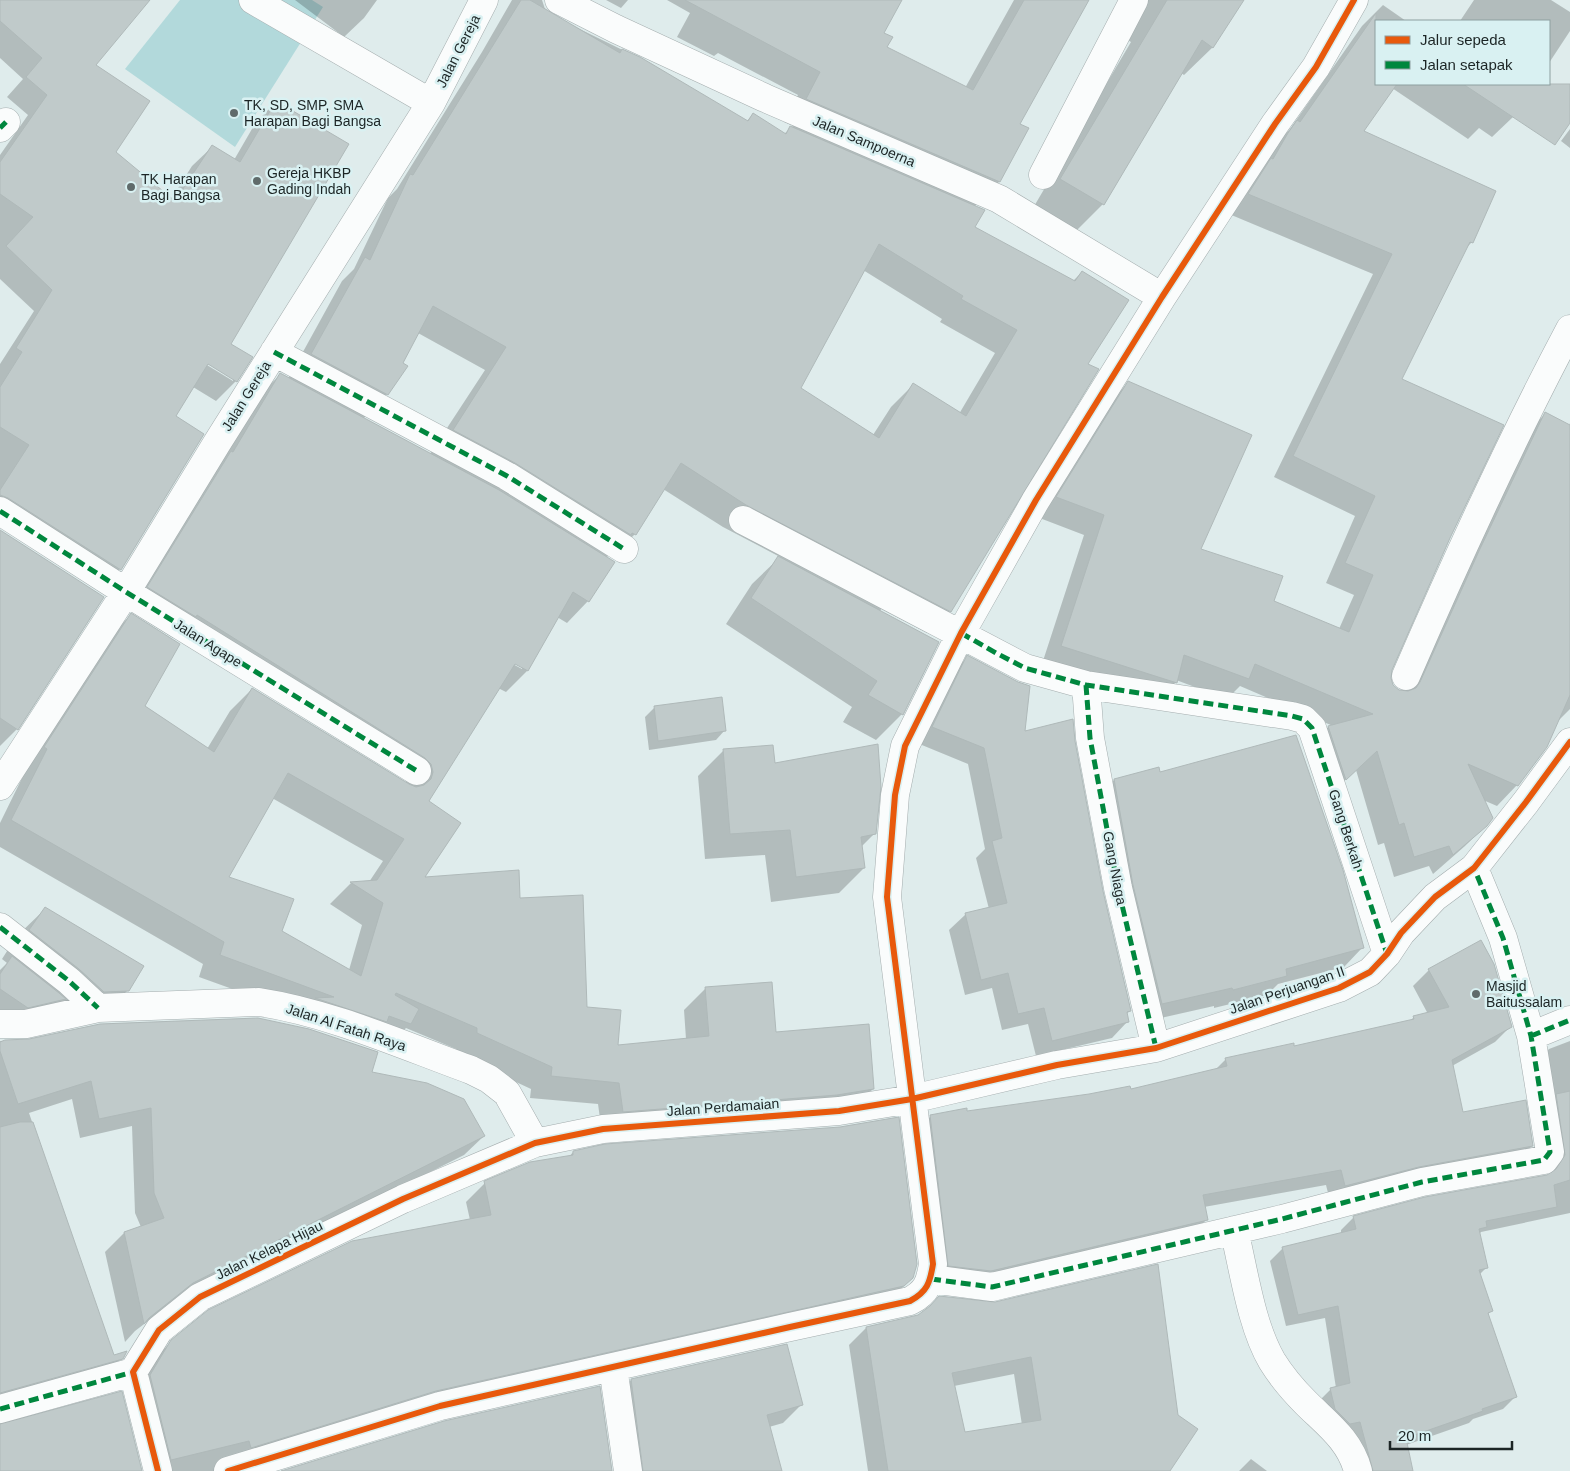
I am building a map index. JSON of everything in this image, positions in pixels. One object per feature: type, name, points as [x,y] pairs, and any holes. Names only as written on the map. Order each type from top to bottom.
[{"type":"street","points":[[254,0],[431,103]]},
{"type":"street","name":"Jalan Gereja","points":[[0,786],[126,592],[431,103],[484,0]]},
{"type":"street","name":"Jalan Sampoerna","points":[[559,0],[616,29],[765,98],[998,199],[1162,297]]},
{"type":"street","points":[[1043,175],[1134,0]]},
{"type":"street","points":[[228,1471],[440,1406],[790,1327],[910,1302],[922,1295],[931,1280],[933,1264],[887,897],[895,795],[905,746],[961,633],[1036,500],[1162,297],[1275,124],[1316,67],[1354,0]]},
{"type":"street","points":[[1406,676],[1446,582],[1522,419],[1570,329]]},
{"type":"street","points":[[274,352],[507,476],[624,550]]},
{"type":"street","name":"Jalan Agape","points":[[0,511],[126,592],[417,771]]},
{"type":"street","points":[[743,520],[1025,668],[1086,685]]},
{"type":"street","name":"Gang Berkah","points":[[1086,685],[1303,719],[1312,728],[1387,954]]},
{"type":"street","name":"Gang Niaga","points":[[1086,685],[1090,738],[1118,888],[1156,1048]]},
{"type":"street","name":"Jalan Perjuangan II","points":[[912,1099],[1057,1065],[1156,1048],[1339,988],[1370,972],[1387,954],[1401,933],[1435,897],[1474,868],[1570,742]]},
{"type":"street","points":[[931,1280],[992,1287],[1282,1219],[1422,1182],[1544,1160],[1550,1152],[1531,1036],[1503,938],[1474,868]]},
{"type":"street","points":[[0,927],[69,981],[98,1008]]},
{"type":"street","name":"Jalan Al Fatah Raya","points":[[0,1024],[26,1024],[98,1008],[259,1002],[284,1006],[338,1022],[471,1070],[489,1079],[507,1093],[535,1143]]},
{"type":"street","points":[[1531,1036],[1570,1020]]},
{"type":"street","name":"Jalan Perdamaian","points":[[535,1143],[603,1129],[839,1110],[912,1099]]},
{"type":"street","name":"Jalan Kelapa Hijau","points":[[133,1372],[160,1330],[200,1297],[403,1199],[535,1143]]},
{"type":"street","points":[[1234,1230],[1258,1328],[1273,1362],[1304,1401],[1343,1438],[1356,1462],[1358,1471]]},
{"type":"street","points":[[613,1367],[628,1471]]},
{"type":"street","points":[[0,1409],[133,1372],[158,1471]]},
{"type":"shaded area","points":[[180,0],[312,0],[323,7],[235,147],[125,69]]},
{"type":"building","points":[[0,0],[150,0],[96,65],[150,101],[116,152],[175,201],[212,145],[240,162],[276,101],[349,144],[231,344],[253,357],[237,382],[208,364],[176,416],[204,434],[121,570],[8,498],[0,495],[0,490],[29,445],[0,427],[0,387],[22,352],[16,348],[52,290],[6,246],[33,217],[0,194],[0,162],[47,95],[26,77],[42,58],[0,21]]},
{"type":"building","points":[[521,0],[530,0],[620,53],[622,49],[640,57],[748,121],[753,113],[786,134],[790,126],[985,210],[975,227],[1075,281],[1082,271],[1129,300],[1088,364],[1099,369],[951,612],[746,505],[681,463],[636,535],[632,533],[631,535],[515,463],[453,430],[506,347],[433,306],[403,363],[408,366],[388,395],[311,354],[365,257],[370,260],[410,174],[413,175]],"holes":[[[879,244],[963,296],[961,299],[1017,330],[966,416],[913,383],[879,438],[801,388]]]},
{"type":"building","points":[[685,0],[902,0],[884,33],[893,37],[887,47],[973,90],[1024,0],[1089,0],[1020,124],[1029,128],[1000,182],[806,99],[820,72]]},
{"type":"building","points":[[1167,0],[1244,0],[1213,48],[1202,40],[1104,205],[1060,179]]},
{"type":"building","points":[[1376,13],[1375,85],[1396,85],[1364,131],[1496,191],[1473,243],[1470,242],[1402,379],[1504,425],[1450,538],[1392,670],[1391,678],[1393,685],[1399,690],[1408,691],[1416,688],[1420,682],[1545,412],[1570,425],[1570,695],[1547,747],[1518,786],[1468,764],[1493,818],[1487,826],[1453,855],[1449,846],[1414,857],[1404,823],[1399,825],[1377,751],[1346,780],[1328,726],[1373,714],[1255,664],[1249,679],[1184,655],[1177,683],[1061,646],[1104,515],[1056,497],[1128,381],[1252,435],[1201,549],[1283,576],[1274,601],[1349,632],[1373,575],[1345,563],[1375,496],[1293,456],[1392,254],[1248,194],[1271,158],[1273,159],[1297,120],[1300,122]]},
{"type":"building","points":[[1570,84],[1570,123],[1555,145],[1465,85]]},
{"type":"building","points":[[280,373],[499,490],[615,562],[589,602],[573,592],[528,671],[515,664],[429,801],[461,823],[425,877],[519,870],[520,898],[583,895],[587,1007],[621,1010],[618,1045],[709,1036],[705,987],[772,982],[776,1032],[869,1024],[874,1089],[837,1095],[623,1112],[619,1083],[551,1076],[552,1067],[477,1033],[477,1028],[396,993],[395,995],[419,1009],[411,1024],[389,1016],[387,1022],[315,998],[334,997],[220,955],[224,942],[11,820],[47,749],[44,747],[131,613],[180,644],[145,706],[214,752],[252,688],[409,784],[416,787],[424,785],[431,779],[433,772],[431,764],[425,758],[197,615],[196,617],[147,587],[231,451],[233,452]],"holes":[[[288,773],[404,839],[377,880],[350,882],[383,903],[361,976],[282,931],[294,899],[229,877]]]},
{"type":"building","points":[[0,530],[104,597],[18,730],[0,718]]},
{"type":"building","points":[[778,556],[939,642],[903,715],[868,695],[877,681],[751,598]]},
{"type":"building","points":[[967,655],[1018,682],[1030,686],[1025,731],[1073,719],[1075,741],[1103,891],[1131,1011],[1127,1012],[1129,1022],[1052,1041],[1044,1008],[1018,1014],[1008,973],[981,980],[965,913],[1007,903],[992,841],[1002,838],[984,748],[932,727]]},
{"type":"building","points":[[722,697],[726,731],[658,741],[654,706]]},
{"type":"building","points":[[1296,735],[1343,870],[1364,948],[1286,969],[1287,976],[1233,990],[1232,988],[1162,1004],[1133,885],[1114,779],[1159,767],[1160,772]]},
{"type":"building","points":[[878,744],[881,787],[876,834],[861,837],[865,868],[796,877],[790,830],[730,834],[723,749],[773,745],[775,763]]},
{"type":"building","points":[[45,907],[144,966],[129,991],[104,992],[79,969],[29,930]]},
{"type":"building","points":[[1481,940],[1494,964],[1512,1027],[1452,1060],[1463,1112],[1526,1100],[1533,1146],[1419,1167],[1345,1186],[1341,1170],[1203,1195],[1208,1220],[991,1271],[948,1266],[930,1115],[967,1108],[967,1111],[1089,1094],[1130,1086],[1131,1089],[1227,1066],[1225,1058],[1294,1043],[1294,1046],[1414,1019],[1413,1016],[1449,1007],[1428,969]]},
{"type":"building","points":[[12,956],[66,999],[28,1008],[0,989],[0,974]]},
{"type":"building","points":[[258,1018],[309,1029],[378,1052],[372,1072],[427,1083],[464,1099],[485,1136],[193,1283],[144,1324],[124,1232],[164,1218],[154,1193],[151,1108],[99,1119],[91,1081],[18,1104],[0,1051],[0,1042],[29,1039],[100,1024]]},
{"type":"building","points":[[1570,1091],[1570,1180],[1554,1185],[1557,1207],[1486,1221],[1487,1227],[1479,1229],[1488,1268],[1479,1270],[1493,1311],[1488,1313],[1517,1397],[1406,1438],[1413,1471],[1373,1471],[1360,1422],[1350,1424],[1335,1409],[1330,1388],[1350,1383],[1338,1306],[1298,1315],[1282,1247],[1356,1229],[1353,1216],[1425,1197],[1547,1175],[1556,1169],[1565,1155],[1556,1094]]},
{"type":"building","points":[[899,1117],[917,1264],[913,1278],[904,1286],[436,1391],[251,1448],[249,1441],[171,1460],[150,1375],[171,1340],[208,1310],[352,1241],[491,1215],[484,1181],[530,1162],[573,1155],[573,1151],[605,1144],[840,1127]]},
{"type":"building","points":[[20,1122],[33,1122],[114,1355],[127,1351],[123,1359],[0,1393],[0,1127]]},
{"type":"building","points":[[1158,1264],[1178,1415],[1198,1429],[1170,1471],[888,1471],[866,1327],[918,1315],[939,1296],[995,1302]],"holes":[[[1031,1357],[1041,1420],[965,1432],[952,1373]]]},
{"type":"building","points":[[787,1344],[803,1405],[767,1415],[782,1471],[643,1471],[631,1379]]},
{"type":"building","points":[[600,1386],[612,1471],[281,1471],[444,1421]]},
{"type":"building","points":[[122,1391],[142,1471],[0,1471],[0,1424]]},
{"type":"marked path","points":[[0,128],[6,122]]},
{"type":"marked path","points":[[274,352],[507,476],[624,549]]},
{"type":"marked path","points":[[0,511],[126,592],[417,771]]},
{"type":"marked path","points":[[961,633],[1025,668],[1086,685],[1303,719],[1312,728],[1387,954]]},
{"type":"marked path","points":[[1086,685],[1090,738],[1118,888],[1156,1048]]},
{"type":"marked path","points":[[931,1279],[992,1287],[1282,1219],[1422,1182],[1544,1160],[1550,1152],[1531,1036],[1503,938],[1474,868]]},
{"type":"marked path","points":[[0,927],[69,981],[98,1008]]},
{"type":"marked path","points":[[1531,1036],[1570,1020]]},
{"type":"marked path","points":[[0,1409],[133,1372]]},
{"type":"cycle path","points":[[228,1471],[440,1406],[910,1301],[924,1290],[931,1277],[933,1264],[887,897],[895,795],[905,746],[961,633],[1036,500],[1162,297],[1275,124],[1316,67],[1354,0]]},
{"type":"cycle path","points":[[158,1471],[133,1372],[159,1330],[200,1297],[403,1199],[535,1143],[603,1129],[839,1111],[912,1099],[1057,1065],[1156,1048],[1339,988],[1370,972],[1387,954],[1401,933],[1435,897],[1474,868],[1570,742]]},
{"type":"place","name":"TK, SD, SMP, SMA Harapan Bagi Bangsa","points":[[234,113]]},
{"type":"place","name":"Gereja HKBP Gading Indah","points":[[257,181]]},
{"type":"place","name":"TK Harapan Bagi Bangsa","points":[[131,187]]},
{"type":"place","name":"Masjid Baitussalam","points":[[1476,994]]}]
